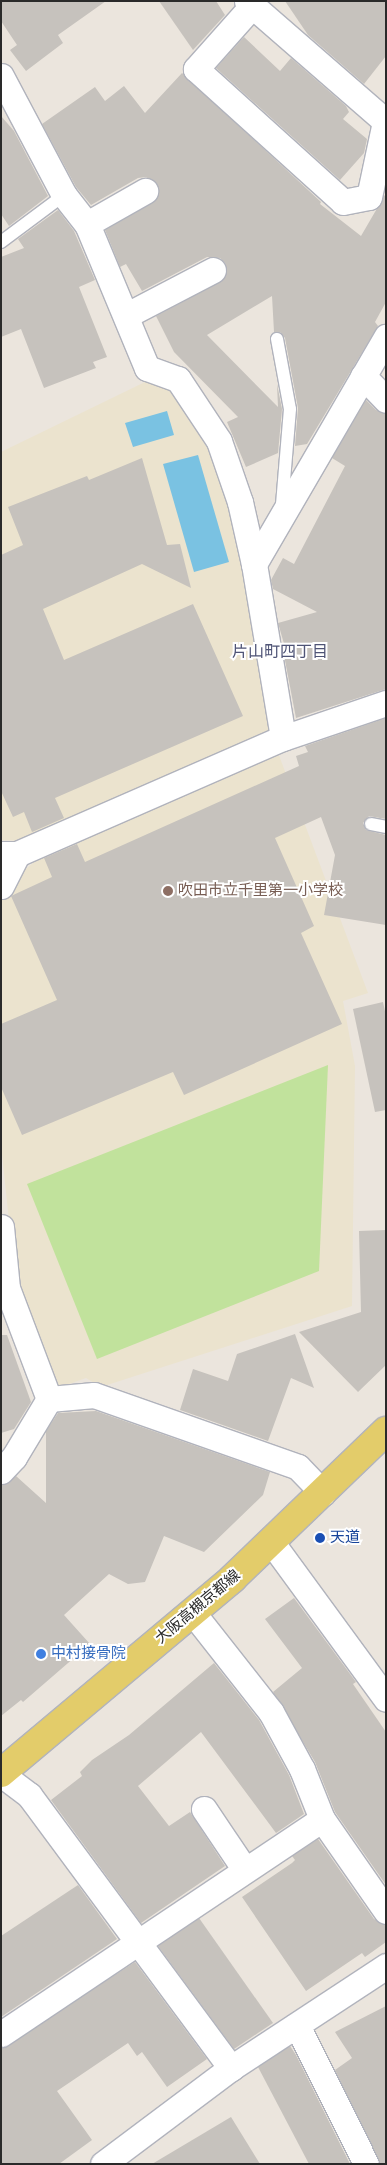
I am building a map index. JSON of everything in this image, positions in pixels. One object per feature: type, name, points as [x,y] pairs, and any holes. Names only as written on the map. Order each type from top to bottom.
[{"type":"main road","name":"大阪高槻京都線","points":[[1,1774],[193,1613],[272,1543],[386,1431]]},
{"type":"street","points":[[249,4],[386,122],[369,197],[344,202],[196,69],[249,4]]},
{"type":"street","points":[[1,76],[64,195],[87,224],[127,314],[147,368],[178,379],[219,441],[240,502],[254,564],[282,738]]},
{"type":"street","points":[[87,224],[145,191]]},
{"type":"street","points":[[127,314],[213,270]]},
{"type":"street","points":[[254,564],[386,337]]},
{"type":"street","points":[[363,376],[386,400]]},
{"type":"street","points":[[1,886],[9,854],[282,738],[386,703]]},
{"type":"street","points":[[1,1227],[7,1288],[49,1399]]},
{"type":"street","points":[[49,1399],[94,1395],[298,1467],[323,1493]]},
{"type":"street","points":[[1,1471],[14,1457],[49,1399]]},
{"type":"street","points":[[272,1543],[386,1699]]},
{"type":"street","points":[[193,1613],[271,1712],[302,1769],[322,1819],[386,1910]]},
{"type":"street","points":[[1,1774],[28,1796],[231,2068]]},
{"type":"street","points":[[204,1809],[246,1870]]},
{"type":"street","points":[[1,2034],[322,1819]]},
{"type":"street","points":[[103,2164],[231,2068],[386,1966]]},
{"type":"street","points":[[297,2025],[366,2164]]},
{"type":"lane","points":[[1,242],[64,195]]},
{"type":"lane","points":[[276,339],[290,409],[280,519]]},
{"type":"lane","points":[[371,824],[386,827]]},
{"type":"shaded area","name":"吹田市立千里第一小学校","points":[[147,381],[176,390],[210,444],[246,568],[277,750],[368,993],[343,1001],[355,1066],[352,1306],[101,1387],[86,1378],[58,1388],[16,1286],[1,1145],[1,901],[10,882],[33,863],[23,841],[1,840],[1,452]]},
{"type":"green space","points":[[328,1065],[319,1271],[97,1359],[27,1184]]},
{"type":"water","points":[[167,411],[174,435],[133,447],[125,423]]},
{"type":"water","points":[[198,455],[229,562],[194,572],[163,464]]},
{"type":"building","points":[[1,1],[106,1],[58,35],[63,43],[26,71],[10,50],[17,45],[1,21]]},
{"type":"building","points":[[159,1],[216,1],[225,15],[193,50]]},
{"type":"building","points":[[285,1],[386,1],[386,56],[364,84],[308,35]]},
{"type":"building","points":[[244,37],[280,71],[291,58],[346,106],[349,112],[343,119],[367,139],[364,153],[340,180],[216,68]]},
{"type":"building","points":[[182,73],[321,202],[320,204],[361,236],[386,193],[386,302],[375,322],[378,326],[307,444],[295,446],[298,408],[285,338],[280,332],[274,332],[272,296],[207,335],[278,407],[277,384],[282,409],[278,453],[246,467],[227,422],[238,417],[174,352],[156,316],[220,282],[227,271],[225,263],[220,258],[207,257],[142,291],[126,264],[120,267],[105,230],[152,203],[159,192],[157,184],[146,177],[138,178],[91,205],[76,187],[42,124],[95,87],[105,101],[124,86],[145,113]]},
{"type":"building","points":[[1,116],[14,131],[48,196],[9,226],[1,214]]},
{"type":"building","points":[[58,210],[74,231],[95,280],[79,287],[107,357],[93,362],[96,368],[44,388],[21,329],[1,337],[1,257],[24,248],[18,239]]},
{"type":"building","points":[[366,400],[376,410],[386,414],[386,689],[296,718],[284,655],[287,654],[278,623],[317,612],[273,589],[271,580],[283,558],[294,564],[345,466],[332,458]]},
{"type":"building","points":[[142,458],[167,545],[180,544],[191,588],[142,564],[43,609],[64,660],[193,604],[243,716],[55,798],[64,818],[32,832],[24,812],[13,817],[1,791],[1,555],[23,545],[8,507],[87,476],[89,480]]},
{"type":"building","points":[[386,718],[386,819],[369,816],[363,823],[366,830],[386,835],[386,925],[324,915],[335,855],[321,817],[275,838],[314,926],[301,933],[342,1024],[184,1095],[173,1072],[22,1135],[1,1087],[1,1024],[57,1000],[11,896],[52,877],[44,858],[77,844],[85,862],[299,766],[296,756],[308,752],[305,746]]},
{"type":"building","points":[[383,1002],[386,1016],[386,1110],[375,1112],[353,1009]]},
{"type":"building","points":[[386,1230],[386,1365],[358,1392],[299,1332],[361,1312],[359,1231]]},
{"type":"building","points":[[295,1334],[314,1388],[291,1378],[268,1441],[180,1410],[193,1369],[228,1381],[237,1354]]},
{"type":"building","points":[[1,1335],[7,1335],[31,1402],[14,1429],[1,1433]]},
{"type":"building","points":[[96,1411],[270,1472],[263,1495],[204,1552],[164,1536],[145,1582],[128,1584],[109,1574],[64,1615],[90,1644],[23,1702],[21,1700],[1,1716],[1,1485],[16,1476],[46,1503],[46,1431],[58,1413]]},
{"type":"building","points":[[294,1598],[356,1682],[353,1684],[386,1732],[386,1885],[335,1812],[315,1762],[273,1692],[302,1668],[265,1619]]},
{"type":"building","points":[[214,1663],[259,1720],[289,1775],[304,1814],[276,1833],[201,1732],[138,1786],[169,1826],[190,1812],[225,1866],[141,1923],[51,1800],[82,1776],[80,1772],[92,1760],[129,1735]]},
{"type":"building","points":[[318,1839],[374,1919],[386,1925],[386,1942],[365,1957],[362,1953],[306,1991],[242,1897],[292,1863],[295,1860],[292,1856]]},
{"type":"building","points":[[78,1885],[117,1939],[1,2017],[1,1936]]},
{"type":"building","points":[[199,1918],[273,2023],[234,2049],[158,1946]]},
{"type":"building","points":[[135,1962],[207,2059],[167,2087],[142,2052],[137,2056],[128,2043],[57,2091],[92,2140],[59,2164],[1,2164],[1,2048]]},
{"type":"building","points":[[386,2006],[386,2164],[380,2164],[335,2070],[352,2058],[335,2032]]},
{"type":"building","points":[[290,2046],[350,2164],[309,2164],[258,2067]]},
{"type":"building","points":[[231,2117],[260,2164],[152,2164]]},
{"type":"place","name":"吹田市立千里第一小学校","points":[[168,891]]},
{"type":"place","name":"天道","points":[[320,1538]]},
{"type":"place","name":"中村接骨院","points":[[41,1654]]},
{"type":"district","name":"片山町四丁目","points":[[280,652]]}]
